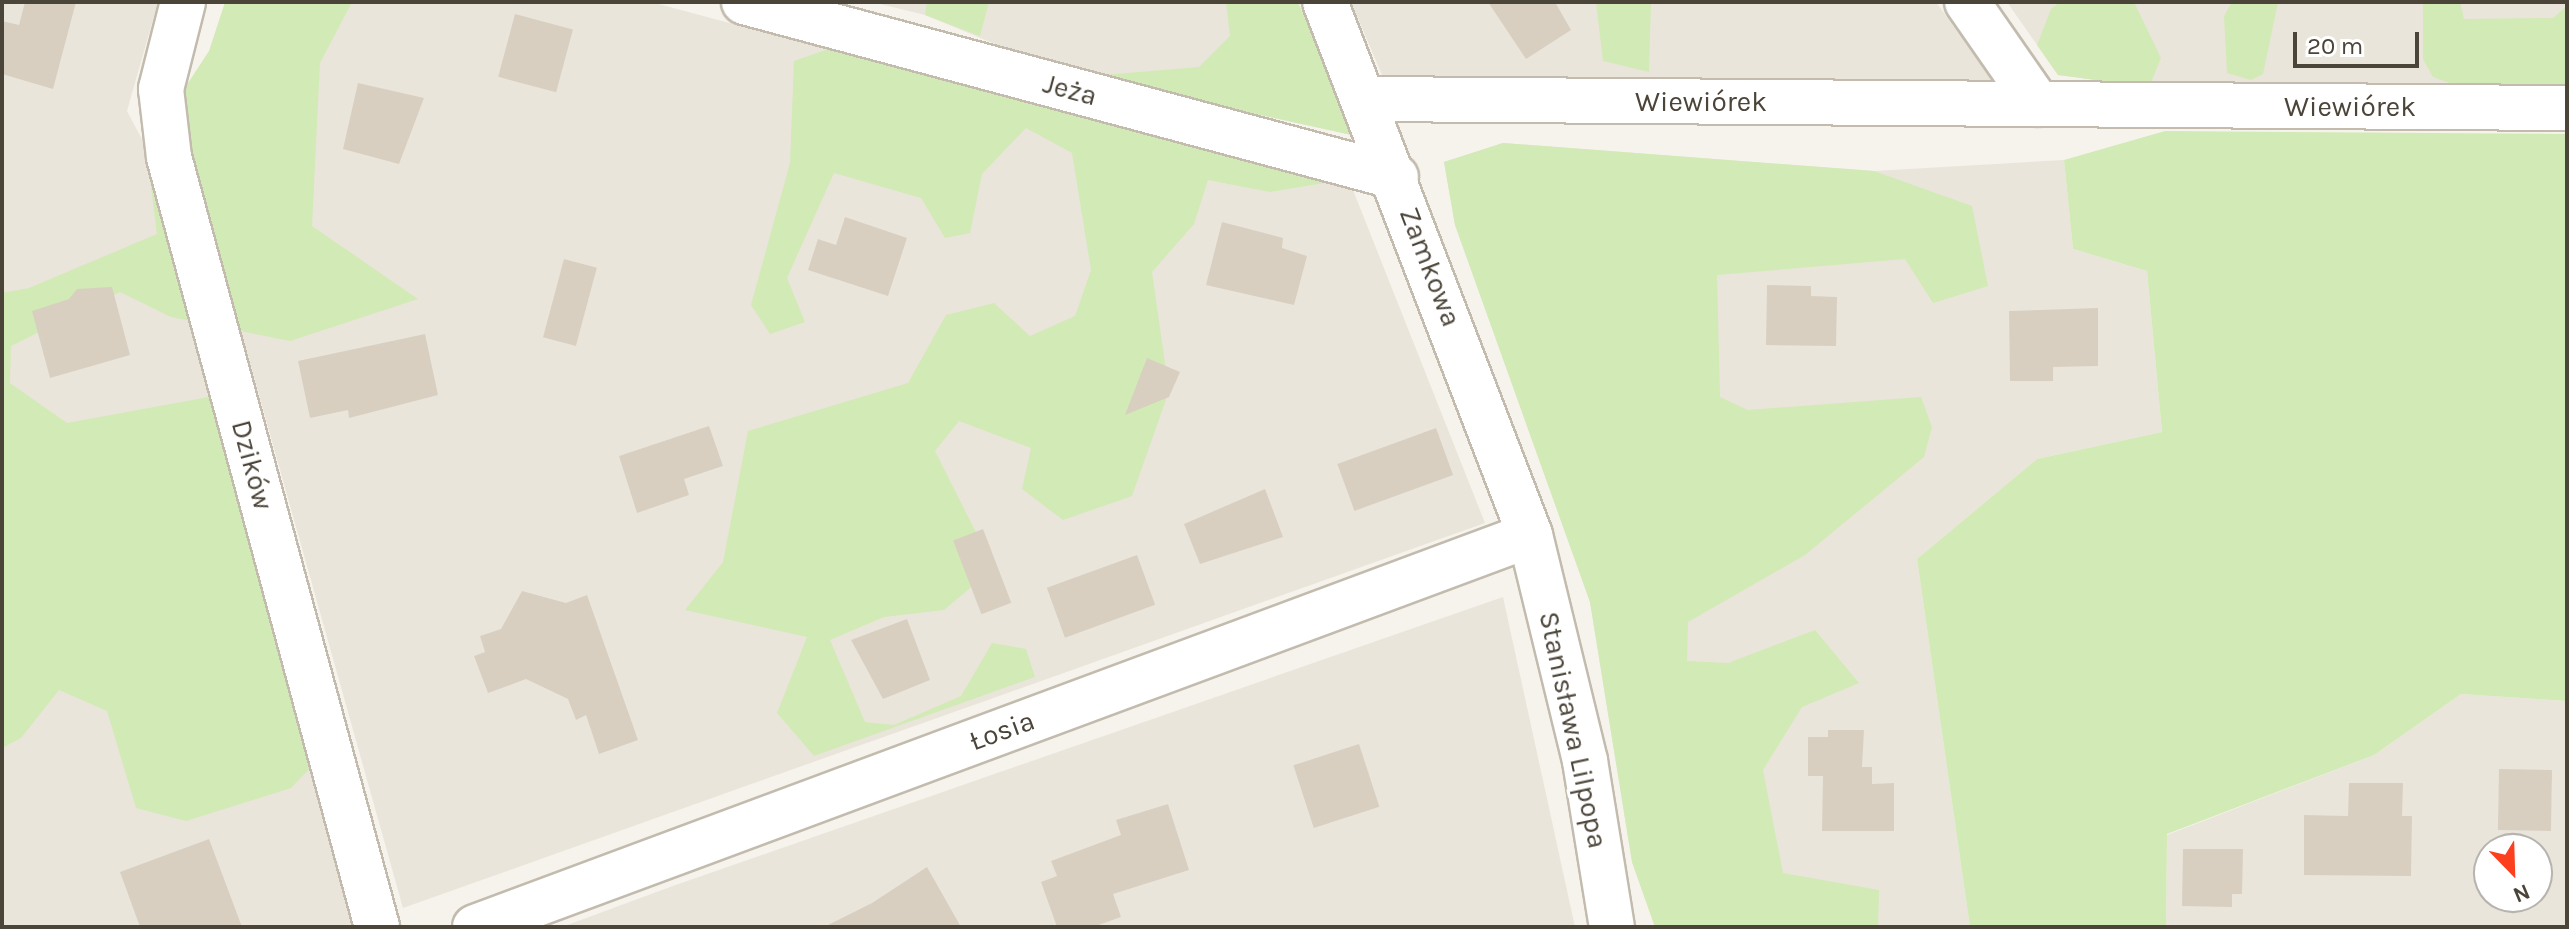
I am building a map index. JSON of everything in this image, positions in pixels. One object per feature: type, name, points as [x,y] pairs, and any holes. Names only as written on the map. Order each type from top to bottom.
[{"type":"street","name":"Dzików","points":[[183,2],[161,89],[169,157],[377,927]]},
{"type":"street","name":"Jeża","points":[[744,2],[1396,177]]},
{"type":"street","name":"Zamkowa","points":[[1325,2],[1396,177],[1530,535]]},
{"type":"street","points":[[1967,2],[2038,104]]},
{"type":"street","name":"Wiewiórek","points":[[1365,99],[2567,108]]},
{"type":"street","name":"Łosia","points":[[485,925],[1530,535]]},
{"type":"street","name":"Stanisława Lilpopa","points":[[1530,535],[1585,761],[1612,927]]},
{"type":"shaded area","points":[[2,2],[158,2],[127,111],[146,147],[366,927],[2,927]]},
{"type":"shaded area","points":[[225,2],[651,2],[1353,190],[1485,523],[403,908],[229,288]]},
{"type":"shaded area","points":[[872,2],[1294,2],[1356,136],[1058,70],[925,15]]},
{"type":"shaded area","points":[[1351,2],[1936,2],[2001,93],[1385,82]]},
{"type":"shaded area","points":[[2007,2],[2567,2],[2567,91],[2149,87],[2058,75]]},
{"type":"shaded area","points":[[1503,143],[1874,171],[2064,160],[2073,249],[2147,271],[2162,432],[2037,459],[1917,559],[1970,927],[1655,927],[1632,862],[1590,602],[1455,225],[1444,162]]},
{"type":"shaded area","points":[[1503,597],[1575,927],[562,927],[670,887]]},
{"type":"shaded area","points":[[2461,694],[2567,701],[2567,927],[2166,927],[2167,835],[2374,755]]},
{"type":"green space","points":[[225,2],[352,2],[320,63],[312,226],[418,299],[290,341],[171,317],[120,292],[11,346],[10,383],[67,423],[214,396],[318,760],[291,788],[186,821],[136,808],[107,711],[59,690],[21,738],[2,748],[2,293],[29,288],[157,234],[146,147],[209,51]]},
{"type":"green space","points":[[927,2],[989,2],[980,36],[925,15]]},
{"type":"green space","points":[[1226,2],[1298,2],[1356,136],[1058,70],[1103,75],[1199,67],[1230,36]]},
{"type":"green space","points":[[1596,2],[1651,2],[1649,72],[1603,61]]},
{"type":"green space","points":[[2060,2],[2134,2],[2161,58],[2149,87],[2058,75],[2037,45],[2051,9]]},
{"type":"green space","points":[[2232,2],[2278,2],[2263,74],[2251,80],[2227,73],[2224,16]]},
{"type":"green space","points":[[2423,2],[2460,2],[2464,19],[2553,18],[2567,6],[2567,91],[2466,89],[2433,77],[2423,59]]},
{"type":"green space","points":[[834,47],[1324,183],[1270,192],[1208,180],[1194,224],[1152,272],[1169,391],[1132,496],[1063,520],[1022,489],[1031,448],[959,421],[935,451],[994,568],[944,610],[884,617],[830,640],[865,722],[894,725],[961,696],[992,643],[1026,649],[1035,677],[814,756],[777,713],[807,637],[685,610],[723,562],[748,431],[908,383],[946,315],[994,303],[1030,336],[1075,316],[1091,270],[1072,153],[1026,128],[982,174],[970,233],[945,238],[921,198],[834,173],[787,278],[805,322],[770,334],[751,305],[790,163],[794,61]]},
{"type":"green space","points":[[2165,131],[2567,134],[2567,701],[2461,694],[2374,755],[2167,834],[2166,927],[1970,927],[1917,559],[2037,459],[2162,432],[2147,271],[2073,249],[2064,160]]},
{"type":"green space","points":[[1503,143],[1874,171],[1972,206],[1988,286],[1933,303],[1905,259],[1717,275],[1720,397],[1748,410],[1921,397],[1932,427],[1924,457],[1805,555],[1688,622],[1687,661],[1728,663],[1815,630],[1859,683],[1802,707],[1763,770],[1783,873],[1879,890],[1878,927],[1655,927],[1632,862],[1590,602],[1455,225],[1444,162]]},
{"type":"building","points":[[25,2],[76,2],[53,89],[2,74],[2,21],[19,25]]},
{"type":"building","points":[[1488,2],[1555,2],[1571,30],[1526,59]]},
{"type":"building","points":[[515,14],[573,30],[556,92],[498,77]]},
{"type":"building","points":[[358,83],[424,98],[399,164],[343,149]]},
{"type":"building","points":[[845,217],[907,238],[888,296],[808,270],[818,239],[836,245]]},
{"type":"building","points":[[1222,222],[1283,238],[1282,248],[1307,256],[1294,305],[1206,285]]},
{"type":"building","points":[[564,259],[597,268],[576,346],[543,337]]},
{"type":"building","points":[[1767,285],[1811,286],[1811,296],[1837,297],[1836,346],[1766,345]]},
{"type":"building","points":[[112,287],[130,355],[50,378],[32,311],[69,299],[77,289]]},
{"type":"building","points":[[2098,308],[2098,366],[2053,367],[2053,381],[2010,381],[2009,311]]},
{"type":"building","points":[[425,334],[438,395],[349,418],[348,410],[310,418],[298,361]]},
{"type":"building","points":[[1147,358],[1180,372],[1169,397],[1125,415]]},
{"type":"building","points":[[709,426],[723,466],[684,479],[689,495],[637,513],[619,456]]},
{"type":"building","points":[[1436,428],[1453,475],[1354,511],[1337,464]]},
{"type":"building","points":[[1265,489],[1283,537],[1200,564],[1184,524]]},
{"type":"building","points":[[983,529],[1011,603],[981,614],[953,540]]},
{"type":"building","points":[[1137,555],[1155,605],[1065,638],[1047,588]]},
{"type":"building","points":[[522,591],[566,603],[587,595],[638,740],[599,754],[586,715],[576,720],[568,699],[526,679],[488,693],[474,656],[485,652],[480,636],[501,629]]},
{"type":"building","points":[[907,619],[930,680],[883,699],[851,640]]},
{"type":"building","points":[[1828,730],[1864,730],[1862,767],[1872,767],[1872,784],[1894,783],[1894,831],[1822,831],[1823,776],[1808,776],[1808,737],[1828,737]]},
{"type":"building","points":[[1359,744],[1379,807],[1314,828],[1293,765]]},
{"type":"building","points":[[2499,769],[2552,770],[2551,831],[2498,830]]},
{"type":"building","points":[[2349,783],[2403,783],[2402,816],[2412,816],[2411,876],[2304,875],[2304,815],[2348,816]]},
{"type":"building","points":[[1168,804],[1189,870],[1113,894],[1121,917],[1093,927],[1057,927],[1041,882],[1057,876],[1051,861],[1121,835],[1116,820]]},
{"type":"building","points":[[209,839],[242,927],[140,927],[120,872]]},
{"type":"building","points":[[2183,849],[2243,849],[2242,894],[2232,894],[2232,907],[2182,906]]},
{"type":"building","points":[[927,867],[961,927],[824,927],[872,903]]}]
